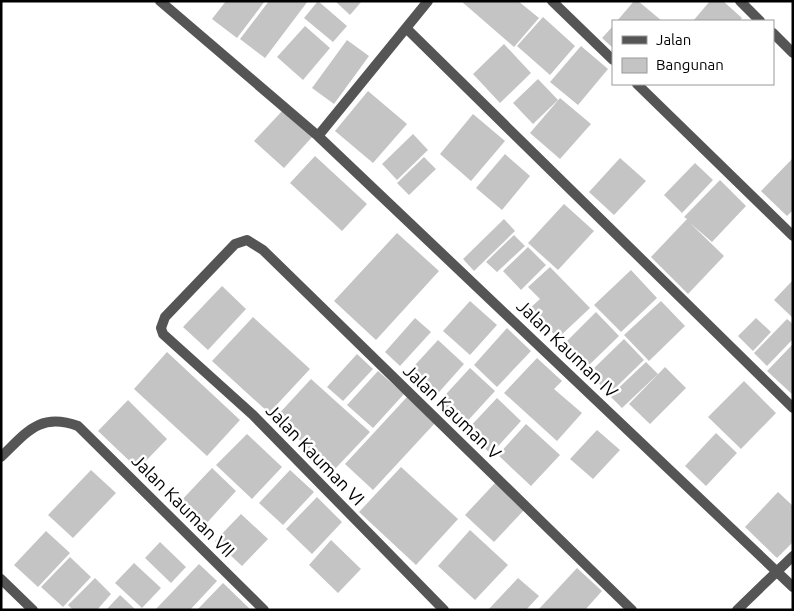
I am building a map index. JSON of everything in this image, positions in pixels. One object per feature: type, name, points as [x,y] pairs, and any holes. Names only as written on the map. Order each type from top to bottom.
[{"type":"street","name":"Jalan Kauman IV","points":[[160,1],[318,136],[793,587]]},
{"type":"street","points":[[318,136],[428,1]]},
{"type":"street","points":[[552,1],[612,59]]},
{"type":"street","points":[[740,1],[759,20]]},
{"type":"street","points":[[407,29],[793,408]]},
{"type":"street","points":[[774,34],[793,53]]},
{"type":"street","points":[[638,85],[793,236]]},
{"type":"street","name":"Jalan Kauman V","points":[[161,328],[165,317],[235,244],[247,240],[263,250],[632,610]]},
{"type":"street","name":"Jalan Kauman VI","points":[[161,328],[166,339],[253,415],[444,610]]},
{"type":"street","name":"Jalan Kauman VII","points":[[1,457],[44,422],[61,420],[78,426],[264,610]]},
{"type":"street","points":[[737,610],[793,556]]},
{"type":"street","points":[[1,579],[34,610]]},
{"type":"building","points":[[226,1],[265,1],[237,38],[212,19]]},
{"type":"building","points":[[269,1],[308,1],[265,58],[240,39]]},
{"type":"building","points":[[318,1],[347,26],[333,42],[304,18]]},
{"type":"building","points":[[335,1],[362,1],[350,15]]},
{"type":"building","points":[[461,1],[518,1],[539,18],[514,47]]},
{"type":"building","points":[[634,1],[638,1],[661,20],[618,20]]},
{"type":"building","points":[[710,1],[723,1],[742,18],[741,20],[694,20]]},
{"type":"building","points":[[543,17],[575,46],[550,75],[517,46]]},
{"type":"building","points":[[305,26],[330,48],[303,80],[277,57]]},
{"type":"building","points":[[612,27],[612,47],[602,38]]},
{"type":"building","points":[[347,40],[369,56],[334,104],[312,88]]},
{"type":"building","points":[[504,44],[531,73],[500,103],[473,74]]},
{"type":"building","points":[[581,46],[608,69],[578,105],[550,82]]},
{"type":"building","points":[[538,79],[558,100],[533,124],[513,103]]},
{"type":"building","points":[[368,91],[407,124],[373,163],[335,131]]},
{"type":"building","points":[[560,98],[591,124],[560,159],[530,133]]},
{"type":"building","points":[[284,109],[313,136],[284,168],[254,141]]},
{"type":"building","points":[[473,114],[505,141],[471,181],[440,154]]},
{"type":"building","points":[[413,134],[428,150],[397,180],[382,164]]},
{"type":"building","points":[[505,154],[530,176],[502,210],[476,188]]},
{"type":"building","points":[[315,156],[367,204],[342,231],[290,183]]},
{"type":"building","points":[[424,157],[436,169],[409,195],[397,183]]},
{"type":"building","points":[[620,158],[646,181],[614,215],[589,192]]},
{"type":"building","points":[[793,158],[793,210],[787,216],[761,191]]},
{"type":"building","points":[[695,163],[713,180],[682,213],[664,195]]},
{"type":"building","points":[[720,180],[746,206],[712,242],[690,223],[724,256],[688,294],[651,257],[687,219],[684,217]]},
{"type":"building","points":[[564,204],[594,231],[558,270],[528,243]]},
{"type":"building","points":[[504,219],[515,231],[474,271],[463,259]]},
{"type":"building","points":[[397,233],[439,271],[376,340],[334,301]]},
{"type":"building","points":[[514,235],[525,246],[497,272],[486,262]]},
{"type":"building","points":[[528,247],[546,265],[521,290],[503,271]]},
{"type":"building","points":[[550,267],[590,308],[558,338],[529,309],[540,299],[528,287]]},
{"type":"building","points":[[631,270],[657,298],[621,332],[594,305]]},
{"type":"building","points":[[793,280],[793,318],[774,300]]},
{"type":"building","points":[[222,286],[246,309],[208,350],[183,327]]},
{"type":"building","points":[[470,301],[497,325],[470,355],[443,331]]},
{"type":"building","points":[[661,301],[685,326],[649,361],[624,335]]},
{"type":"building","points":[[596,312],[619,336],[586,368],[564,344]]},
{"type":"building","points":[[253,317],[310,369],[269,413],[212,361]]},
{"type":"building","points":[[415,318],[431,332],[400,366],[385,352]]},
{"type":"building","points":[[756,318],[771,332],[753,351],[738,336]]},
{"type":"building","points":[[787,319],[793,324],[793,339],[767,366],[754,353]]},
{"type":"building","points":[[507,328],[531,351],[497,387],[474,365]]},
{"type":"building","points":[[624,339],[644,360],[609,394],[589,373]]},
{"type":"building","points":[[438,340],[464,364],[432,400],[405,376]]},
{"type":"building","points":[[793,346],[793,395],[767,371]]},
{"type":"building","points":[[167,352],[240,420],[207,456],[134,389]]},
{"type":"building","points":[[357,354],[373,369],[343,401],[327,387]]},
{"type":"building","points":[[537,358],[562,381],[554,389],[582,413],[557,441],[504,393]]},
{"type":"building","points":[[646,362],[658,374],[622,408],[610,396]]},
{"type":"building","points":[[665,367],[686,388],[650,424],[629,404]]},
{"type":"building","points":[[470,368],[495,391],[462,427],[437,404]]},
{"type":"building","points":[[378,371],[404,394],[373,428],[347,405]]},
{"type":"building","points":[[311,379],[370,432],[333,471],[275,418]]},
{"type":"building","points":[[744,381],[776,413],[741,449],[708,417]]},
{"type":"building","points":[[407,397],[435,423],[373,490],[345,464]]},
{"type":"building","points":[[497,398],[521,421],[491,454],[466,431]]},
{"type":"building","points":[[128,400],[167,439],[138,469],[98,431]]},
{"type":"building","points":[[526,424],[560,455],[531,486],[498,455]]},
{"type":"building","points":[[597,430],[620,450],[593,479],[570,459]]},
{"type":"building","points":[[716,433],[737,453],[706,486],[685,466]]},
{"type":"building","points":[[247,434],[282,467],[252,499],[216,465]]},
{"type":"building","points":[[401,467],[458,519],[416,565],[359,512]]},
{"type":"building","points":[[212,468],[236,491],[204,526],[179,503]]},
{"type":"building","points":[[91,470],[116,493],[73,538],[48,515]]},
{"type":"building","points":[[290,470],[314,492],[283,525],[259,503]]},
{"type":"building","points":[[496,482],[525,509],[494,542],[465,515]]},
{"type":"building","points":[[778,492],[793,506],[793,542],[777,558],[745,527]]},
{"type":"building","points":[[317,497],[342,522],[312,554],[286,529]]},
{"type":"building","points":[[241,514],[268,539],[242,566],[215,541]]},
{"type":"building","points":[[470,530],[508,565],[475,600],[438,566]]},
{"type":"building","points":[[46,531],[70,553],[38,587],[14,565]]},
{"type":"building","points":[[331,540],[361,569],[338,593],[309,565]]},
{"type":"building","points":[[160,542],[186,567],[171,583],[145,558]]},
{"type":"building","points":[[70,557],[91,577],[63,607],[41,587]]},
{"type":"building","points":[[134,563],[161,588],[142,608],[115,583]]},
{"type":"building","points":[[199,564],[217,581],[190,610],[155,610]]},
{"type":"building","points":[[577,568],[602,591],[585,610],[538,610]]},
{"type":"building","points":[[95,578],[111,594],[97,610],[73,610],[68,605]]},
{"type":"building","points":[[518,578],[539,596],[526,610],[488,610]]},
{"type":"building","points":[[223,583],[251,610],[197,610]]},
{"type":"building","points":[[120,595],[136,610],[106,610]]}]
